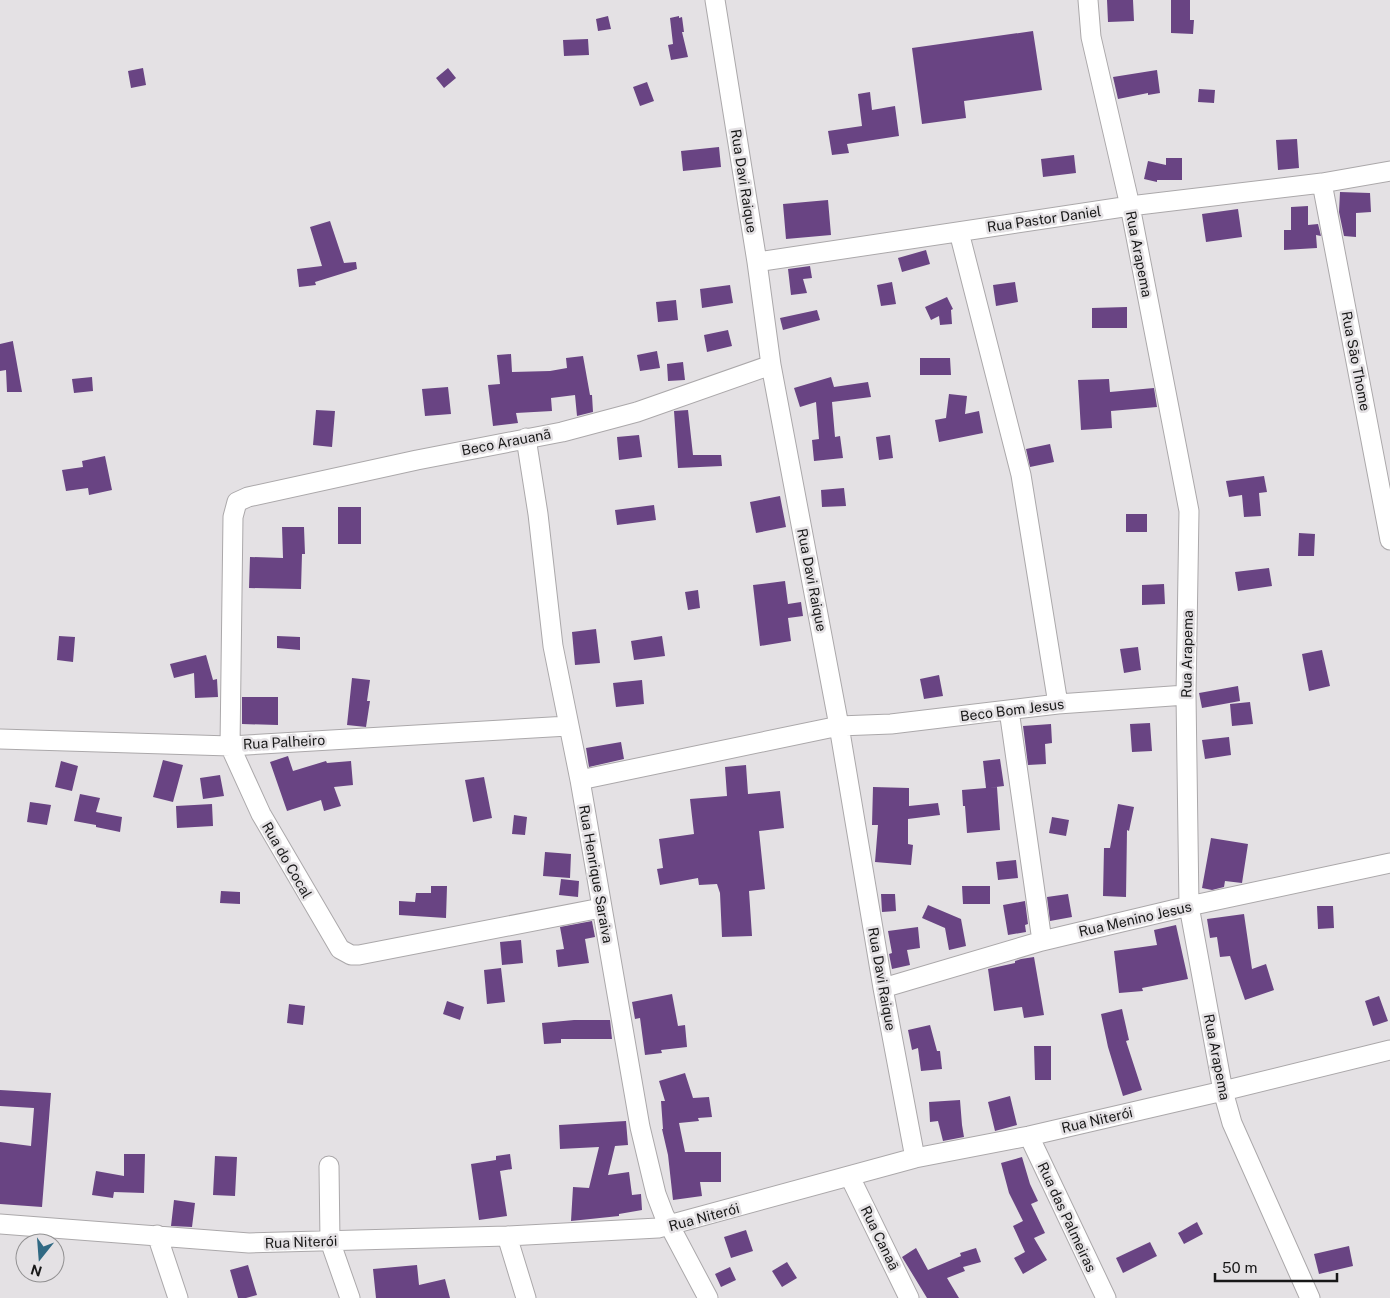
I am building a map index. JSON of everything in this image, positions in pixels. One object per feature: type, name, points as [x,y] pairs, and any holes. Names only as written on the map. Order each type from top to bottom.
[{"type":"street","name":"Rua Davi Raique","points":[[715,0],[757,262],[771,365],[839,726],[883,988],[915,1158]]},
{"type":"street","name":"Rua Arapema","points":[[1088,0],[1091,37],[1130,206],[1189,511],[1186,695],[1189,906],[1223,1091],[1232,1123],[1310,1298]]},
{"type":"street","name":"Rua Pastor Daniel","points":[[757,262],[1130,206],[1322,183],[1390,171]]},
{"type":"street","name":"Rua São Thome","points":[[1322,183],[1390,540]]},
{"type":"street","points":[[959,232],[1021,474],[1058,704]]},
{"type":"street","name":"Beco Arauanã","points":[[237,502],[258,494],[562,432],[637,412],[771,365]]},
{"type":"street","name":"Rua Henrique Saraiva","points":[[526,438],[538,514],[553,646],[580,780],[640,1127],[656,1194],[670,1226],[708,1298]]},
{"type":"street","name":"Rua do Cocal","points":[[237,502],[234,517],[230,746],[261,814],[340,950],[344,953],[359,955],[602,908]]},
{"type":"street","name":"Beco Bom Jesus","points":[[580,780],[839,726],[891,724],[1058,704],[1186,695]]},
{"type":"street","points":[[1009,710],[1042,941]]},
{"type":"street","name":"Rua Palheiro","points":[[0,739],[230,746],[568,726]]},
{"type":"street","name":"Rua Menino Jesus","points":[[883,988],[1042,941],[1189,906],[1390,863]]},
{"type":"street","name":"Rua Niterói","points":[[0,1224],[249,1243],[507,1236],[658,1228],[915,1158],[1029,1136],[1389,1052]]},
{"type":"street","name":"Rua das Palmeiras","points":[[1029,1136],[1106,1298]]},
{"type":"street","points":[[329,1166],[330,1241],[350,1298]]},
{"type":"street","name":"Rua Canaã","points":[[850,1177],[909,1298]]},
{"type":"street","points":[[157,1235],[178,1298]]},
{"type":"street","points":[[507,1236],[526,1298]]},
{"type":"building","points":[[1107,0],[1133,0],[1134,21],[1108,22]]},
{"type":"building","points":[[1171,0],[1190,0],[1190,20],[1194,20],[1193,34],[1171,33]]},
{"type":"building","points":[[608,16],[611,29],[598,31],[596,19]]},
{"type":"building","points":[[679,16],[679,18],[682,17],[684,32],[682,32],[688,57],[671,60],[668,45],[673,44],[670,18]]},
{"type":"building","points":[[1033,31],[1042,90],[964,101],[966,118],[922,124],[912,48]]},
{"type":"building","points":[[588,39],[589,55],[564,56],[563,40]]},
{"type":"building","points":[[143,68],[146,85],[131,88],[128,71]]},
{"type":"building","points":[[448,68],[456,78],[444,88],[436,78]]},
{"type":"building","points":[[1157,70],[1160,93],[1148,95],[1148,93],[1118,99],[1113,77]]},
{"type":"building","points":[[647,82],[654,101],[640,106],[633,87]]},
{"type":"building","points":[[1199,89],[1215,90],[1214,103],[1198,102]]},
{"type":"building","points":[[870,92],[872,110],[895,106],[899,136],[847,144],[849,153],[832,155],[828,131],[862,126],[858,94]]},
{"type":"building","points":[[1297,139],[1299,168],[1278,170],[1276,140]]},
{"type":"building","points":[[719,147],[721,167],[683,171],[681,151]]},
{"type":"building","points":[[1074,155],[1076,173],[1043,177],[1041,159]]},
{"type":"building","points":[[1166,158],[1182,158],[1182,180],[1157,180],[1157,182],[1144,179],[1148,161],[1166,165]]},
{"type":"building","points":[[1340,192],[1370,193],[1371,212],[1356,213],[1356,237],[1344,236],[1339,212]]},
{"type":"building","points":[[828,200],[831,235],[786,239],[783,204]]},
{"type":"building","points":[[1308,206],[1308,225],[1318,224],[1321,236],[1316,235],[1317,248],[1284,250],[1284,230],[1291,230],[1291,207]]},
{"type":"building","points":[[1238,209],[1242,237],[1206,242],[1202,214]]},
{"type":"building","points":[[330,221],[344,263],[356,262],[357,269],[315,282],[316,285],[299,287],[297,269],[322,266],[310,227]]},
{"type":"building","points":[[926,250],[930,264],[902,272],[898,258]]},
{"type":"building","points":[[810,266],[812,278],[803,279],[807,293],[791,295],[788,269]]},
{"type":"building","points":[[892,282],[896,304],[881,306],[877,285]]},
{"type":"building","points":[[1015,282],[1018,302],[996,306],[993,285]]},
{"type":"building","points":[[730,285],[733,303],[702,308],[700,289]]},
{"type":"building","points":[[947,297],[953,309],[951,310],[952,324],[940,325],[939,316],[931,320],[925,307]]},
{"type":"building","points":[[676,300],[678,320],[658,322],[656,302]]},
{"type":"building","points":[[1127,307],[1127,328],[1092,328],[1092,308]]},
{"type":"building","points":[[817,310],[820,320],[783,330],[780,318]]},
{"type":"building","points":[[728,330],[732,346],[707,352],[704,335]]},
{"type":"building","points":[[13,341],[22,392],[7,392],[6,370],[0,371],[0,344]]},
{"type":"building","points":[[657,351],[660,368],[640,371],[637,355]]},
{"type":"building","points":[[511,354],[512,372],[550,371],[567,368],[566,358],[583,356],[590,395],[592,395],[593,412],[577,416],[575,395],[551,398],[552,411],[516,413],[518,423],[493,426],[488,385],[500,384],[497,355]]},
{"type":"building","points":[[920,358],[950,358],[951,375],[920,375]]},
{"type":"building","points":[[683,362],[685,380],[668,381],[667,364]]},
{"type":"building","points":[[92,377],[93,391],[74,393],[72,379]]},
{"type":"building","points":[[831,377],[834,387],[868,382],[871,397],[832,402],[835,437],[840,436],[843,458],[814,461],[812,440],[819,439],[816,402],[800,407],[794,388]]},
{"type":"building","points":[[1109,379],[1110,392],[1154,388],[1157,407],[1111,411],[1112,428],[1081,430],[1078,380]]},
{"type":"building","points":[[448,387],[451,414],[425,416],[422,389]]},
{"type":"building","points":[[949,394],[967,396],[965,414],[979,411],[983,433],[939,442],[935,420],[946,418]]},
{"type":"building","points":[[316,410],[335,411],[332,447],[313,445]]},
{"type":"building","points":[[688,410],[693,455],[721,455],[722,466],[678,468],[674,411]]},
{"type":"building","points":[[639,435],[642,457],[619,460],[617,437]]},
{"type":"building","points":[[890,435],[893,458],[879,460],[876,437]]},
{"type":"building","points":[[1050,444],[1054,462],[1030,467],[1026,449]]},
{"type":"building","points":[[105,456],[112,490],[89,495],[88,488],[66,491],[62,470],[83,467],[82,461]]},
{"type":"building","points":[[1264,476],[1267,492],[1259,493],[1261,516],[1244,517],[1242,495],[1229,497],[1226,481]]},
{"type":"building","points":[[844,488],[846,506],[822,507],[821,490]]},
{"type":"building","points":[[780,496],[786,527],[756,533],[750,502]]},
{"type":"building","points":[[654,505],[656,520],[617,525],[615,510]]},
{"type":"building","points":[[338,507],[361,507],[361,544],[338,544]]},
{"type":"building","points":[[1126,514],[1147,514],[1147,532],[1126,532]]},
{"type":"building","points":[[282,527],[304,527],[305,554],[302,554],[301,589],[249,588],[250,557],[283,558]]},
{"type":"building","points":[[1299,533],[1315,534],[1314,556],[1298,556]]},
{"type":"building","points":[[1269,568],[1272,586],[1238,591],[1235,572]]},
{"type":"building","points":[[785,581],[788,604],[801,602],[803,616],[788,618],[791,641],[760,646],[753,585]]},
{"type":"building","points":[[1164,584],[1165,604],[1142,605],[1142,585]]},
{"type":"building","points":[[698,590],[700,608],[688,610],[685,592]]},
{"type":"building","points":[[596,629],[600,663],[575,665],[572,632]]},
{"type":"building","points":[[59,636],[75,637],[73,662],[57,660]]},
{"type":"building","points":[[277,636],[300,637],[300,650],[277,648]]},
{"type":"building","points":[[662,636],[665,656],[634,660],[631,641]]},
{"type":"building","points":[[1138,647],[1141,670],[1124,673],[1120,649]]},
{"type":"building","points":[[1322,650],[1330,686],[1309,691],[1302,654]]},
{"type":"building","points":[[206,655],[213,680],[217,679],[218,697],[195,698],[194,673],[174,678],[170,664]]},
{"type":"building","points":[[939,675],[943,696],[924,699],[920,679]]},
{"type":"building","points":[[352,678],[370,680],[367,701],[370,701],[366,727],[347,725]]},
{"type":"building","points":[[642,680],[644,704],[616,707],[613,683]]},
{"type":"building","points":[[1238,686],[1240,701],[1202,708],[1199,693]]},
{"type":"building","points":[[242,697],[278,697],[278,725],[242,724]]},
{"type":"building","points":[[1250,702],[1253,724],[1232,726],[1230,704]]},
{"type":"building","points":[[1150,723],[1152,751],[1132,752],[1130,724]]},
{"type":"building","points":[[1051,724],[1052,743],[1045,744],[1046,764],[1028,765],[1023,726]]},
{"type":"building","points":[[1229,737],[1231,755],[1205,759],[1202,740]]},
{"type":"building","points":[[621,742],[624,759],[589,767],[586,748]]},
{"type":"building","points":[[288,756],[293,771],[326,761],[327,763],[351,761],[353,785],[334,787],[341,806],[324,811],[321,800],[287,811],[270,762]]},
{"type":"building","points":[[1000,759],[1004,786],[988,788],[997,787],[1000,830],[967,833],[962,790],[986,788],[983,761]]},
{"type":"building","points":[[163,760],[183,765],[173,802],[153,797]]},
{"type":"building","points":[[61,761],[78,766],[72,791],[55,787]]},
{"type":"building","points":[[746,765],[748,794],[780,791],[784,828],[759,831],[765,889],[749,891],[752,936],[722,937],[720,893],[717,884],[699,885],[698,878],[660,885],[657,869],[663,868],[659,839],[694,834],[690,799],[727,796],[725,767]]},
{"type":"building","points":[[220,775],[224,796],[203,799],[200,778]]},
{"type":"building","points":[[484,777],[492,818],[473,822],[465,780]]},
{"type":"building","points":[[873,787],[909,788],[909,806],[938,803],[940,815],[908,819],[908,844],[913,845],[911,865],[875,862],[878,825],[872,825]]},
{"type":"building","points":[[80,794],[100,798],[96,812],[122,817],[120,832],[74,821]]},
{"type":"building","points":[[30,802],[51,805],[47,825],[27,822]]},
{"type":"building","points":[[212,804],[213,826],[177,828],[176,806]]},
{"type":"building","points":[[1118,804],[1134,807],[1129,831],[1127,830],[1126,897],[1103,896],[1104,848],[1110,848]]},
{"type":"building","points":[[514,815],[527,817],[525,835],[512,834]]},
{"type":"building","points":[[1052,817],[1069,820],[1066,836],[1049,833]]},
{"type":"building","points":[[1211,838],[1248,844],[1242,883],[1225,881],[1224,887],[1212,890],[1202,888]]},
{"type":"building","points":[[545,852],[571,854],[570,878],[543,876]]},
{"type":"building","points":[[1016,860],[1018,878],[998,880],[996,862]]},
{"type":"building","points":[[561,879],[579,881],[578,897],[559,895]]},
{"type":"building","points":[[431,886],[447,886],[446,918],[399,915],[399,901],[415,902],[416,893],[431,893]]},
{"type":"building","points":[[962,886],[990,886],[990,904],[963,904]]},
{"type":"building","points":[[221,891],[240,892],[240,904],[220,903]]},
{"type":"building","points":[[881,894],[895,894],[896,911],[882,912]]},
{"type":"building","points":[[1068,894],[1072,917],[1050,921],[1047,897]]},
{"type":"building","points":[[1025,901],[1028,924],[1025,925],[1026,932],[1008,935],[1003,905]]},
{"type":"building","points":[[928,905],[961,919],[966,946],[949,950],[945,928],[922,918]]},
{"type":"building","points":[[1317,906],[1333,906],[1334,928],[1318,929]]},
{"type":"building","points":[[1244,914],[1252,969],[1266,964],[1274,990],[1245,1000],[1230,956],[1220,957],[1217,937],[1210,938],[1207,919]]},
{"type":"building","points":[[592,921],[595,937],[585,939],[589,963],[558,967],[556,950],[564,949],[560,927]]},
{"type":"building","points":[[1176,925],[1188,979],[1142,988],[1143,991],[1119,993],[1114,951],[1157,945],[1154,930]]},
{"type":"building","points":[[918,927],[920,948],[907,950],[910,965],[892,969],[889,954],[892,953],[888,931]]},
{"type":"building","points":[[521,940],[523,963],[502,965],[500,942]]},
{"type":"building","points":[[1034,957],[1044,1015],[1024,1018],[1022,1007],[994,1011],[988,969]]},
{"type":"building","points":[[501,968],[505,1002],[487,1004],[484,970]]},
{"type":"building","points":[[672,994],[678,1026],[685,1025],[687,1047],[661,1050],[662,1053],[645,1055],[640,1018],[635,1019],[632,1002]]},
{"type":"building","points":[[1379,996],[1388,1021],[1373,1026],[1365,1001]]},
{"type":"building","points":[[447,1001],[464,1007],[460,1020],[443,1014]]},
{"type":"building","points":[[289,1004],[305,1006],[303,1025],[287,1023]]},
{"type":"building","points":[[1122,1009],[1129,1040],[1126,1041],[1142,1090],[1123,1096],[1108,1047],[1101,1014]]},
{"type":"building","points":[[574,1020],[610,1020],[612,1039],[561,1039],[561,1043],[544,1044],[542,1023]]},
{"type":"building","points":[[930,1025],[937,1051],[940,1051],[942,1069],[921,1071],[918,1048],[912,1050],[908,1030]]},
{"type":"building","points":[[1034,1046],[1051,1046],[1051,1080],[1035,1080]]},
{"type":"building","points":[[685,1073],[693,1098],[709,1097],[712,1117],[698,1118],[699,1121],[679,1123],[685,1152],[721,1152],[721,1182],[700,1182],[702,1196],[673,1200],[668,1155],[662,1129],[661,1101],[665,1101],[659,1081]]},
{"type":"building","points":[[0,1090],[51,1093],[42,1207],[0,1204],[0,1142],[31,1146],[34,1108],[0,1106]]},
{"type":"building","points":[[1010,1096],[1017,1125],[995,1131],[988,1102]]},
{"type":"building","points":[[960,1100],[964,1137],[943,1141],[938,1121],[930,1122],[929,1102]]},
{"type":"building","points":[[626,1121],[628,1145],[615,1146],[608,1175],[629,1172],[632,1195],[641,1194],[642,1210],[619,1214],[619,1216],[571,1221],[573,1187],[589,1188],[599,1147],[560,1149],[559,1125]]},
{"type":"building","points":[[124,1154],[145,1154],[144,1193],[114,1192],[113,1198],[92,1195],[96,1171],[124,1176]]},
{"type":"building","points":[[510,1154],[512,1169],[500,1171],[507,1216],[479,1220],[471,1164],[496,1160],[496,1156]]},
{"type":"building","points":[[215,1156],[237,1157],[235,1196],[213,1195]]},
{"type":"building","points":[[1022,1157],[1030,1184],[1038,1201],[1031,1204],[1045,1233],[1034,1238],[1047,1260],[1023,1274],[1014,1258],[1025,1252],[1013,1226],[1023,1221],[1009,1193],[1001,1163]]},
{"type":"building","points":[[174,1200],[195,1203],[192,1227],[171,1226]]},
{"type":"building","points":[[1197,1222],[1203,1234],[1184,1244],[1178,1233]]},
{"type":"building","points":[[746,1230],[753,1251],[731,1258],[724,1237]]},
{"type":"building","points":[[1150,1242],[1157,1256],[1123,1273],[1116,1258]]},
{"type":"building","points":[[1349,1246],[1353,1266],[1319,1274],[1314,1254]]},
{"type":"building","points":[[916,1248],[928,1270],[961,1256],[960,1253],[976,1248],[981,1262],[963,1267],[965,1271],[947,1278],[959,1298],[927,1298],[902,1257]]},
{"type":"building","points":[[787,1262],[797,1278],[782,1287],[772,1271]]},
{"type":"building","points":[[248,1265],[257,1295],[238,1298],[230,1270]]},
{"type":"building","points":[[417,1265],[419,1285],[445,1279],[450,1298],[376,1298],[373,1269]]},
{"type":"building","points":[[730,1267],[736,1280],[721,1287],[715,1274]]}]
